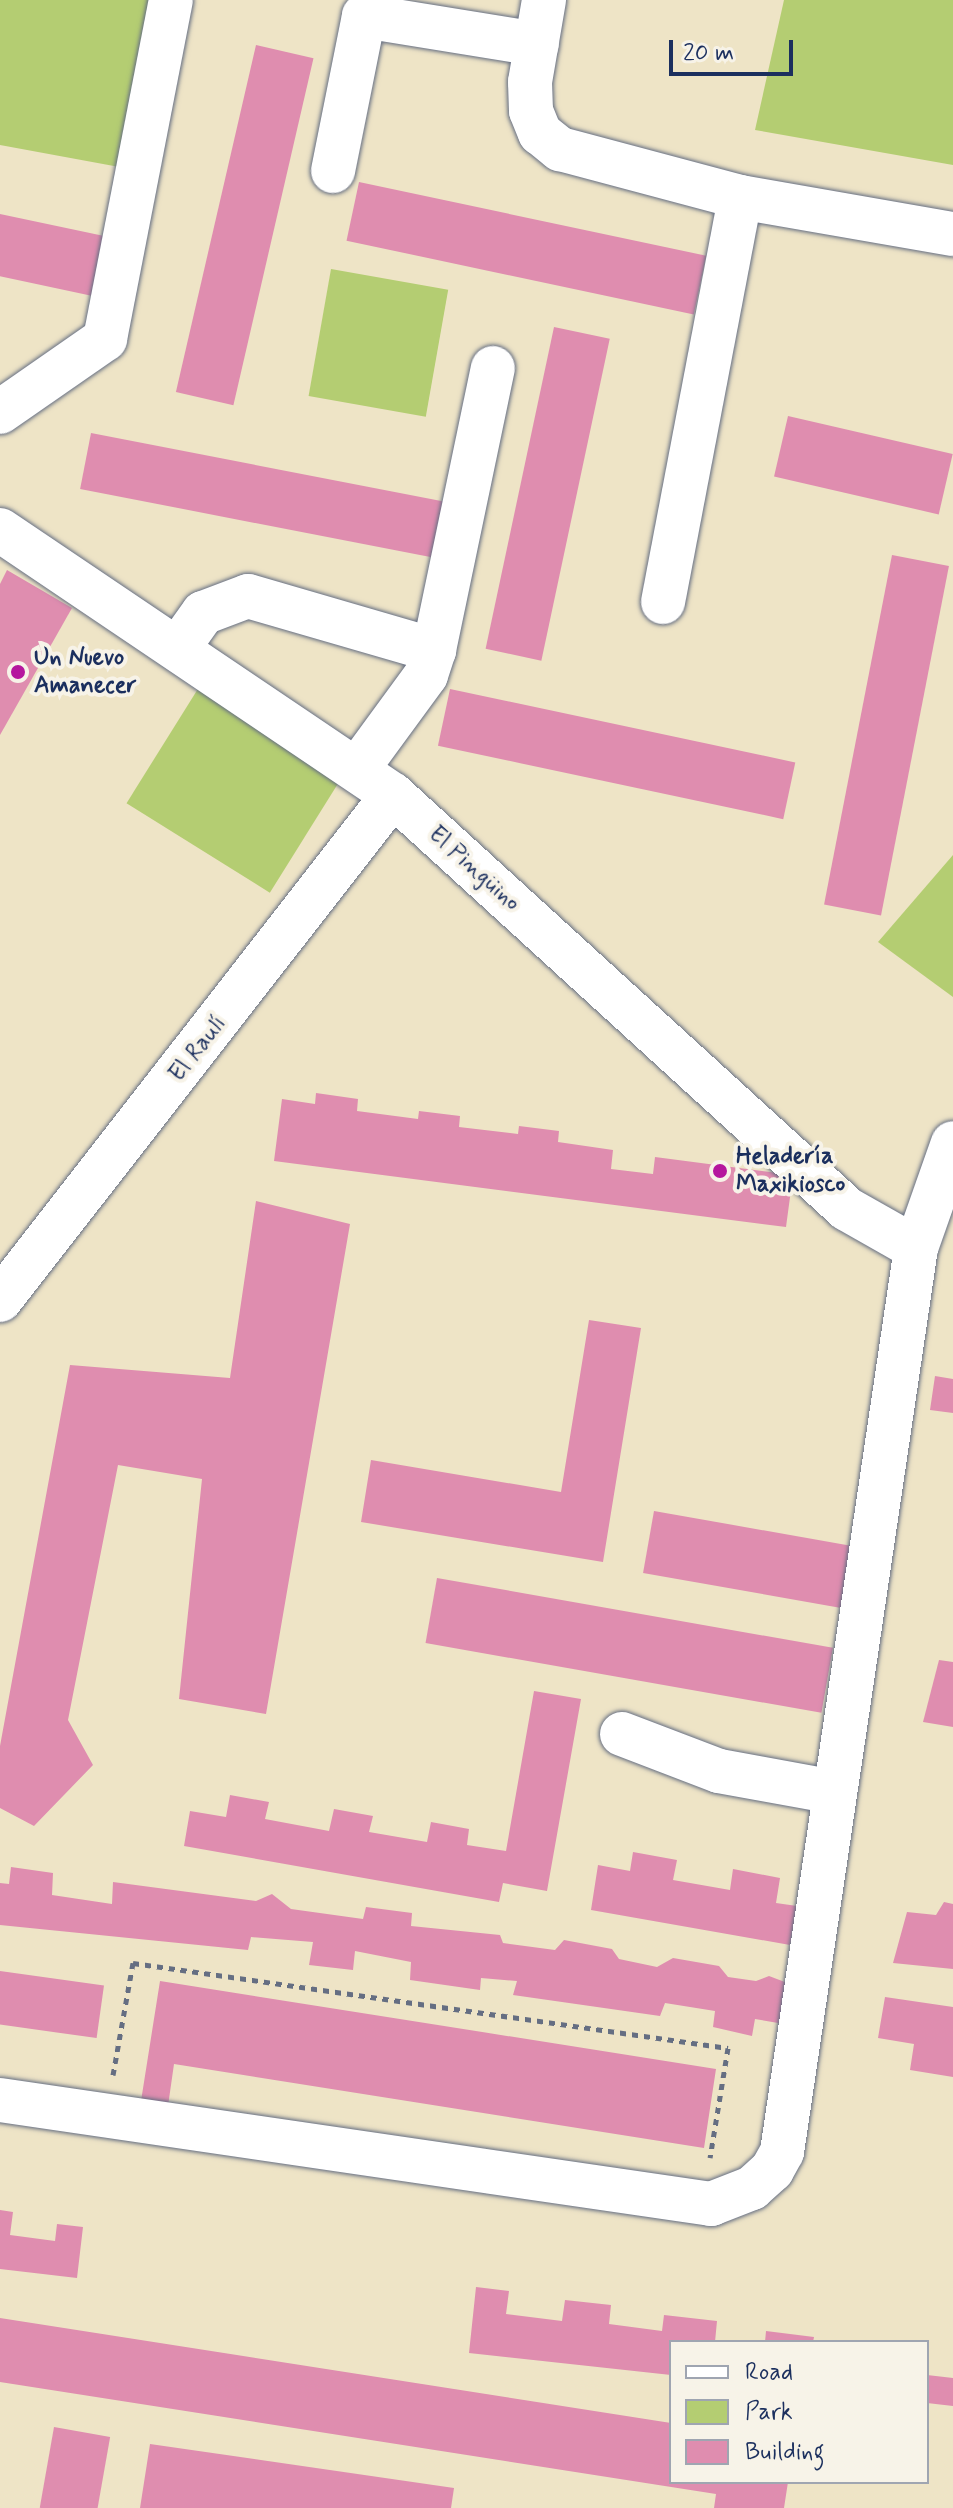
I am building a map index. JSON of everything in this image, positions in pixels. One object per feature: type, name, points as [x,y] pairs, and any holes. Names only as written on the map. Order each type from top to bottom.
[{"type":"street","points":[[0,412],[105,339],[171,0]]},
{"type":"street","points":[[544,0],[531,111],[540,133],[560,149],[740,197],[953,234]]},
{"type":"street","points":[[333,171],[364,16],[537,44]]},
{"type":"street","points":[[663,602],[740,197]]},
{"type":"street","points":[[358,768],[426,675],[434,650],[493,368]]},
{"type":"street","name":"El Pingüino","points":[[0,530],[358,768],[393,795],[847,1209],[916,1248]]},
{"type":"street","points":[[178,648],[203,613],[248,596],[434,650]]},
{"type":"street","name":"El Raulí","points":[[0,1300],[393,795]]},
{"type":"street","points":[[0,2100],[703,2202],[728,2201],[752,2188],[772,2170],[782,2152],[916,1248],[953,1143]]},
{"type":"street","points":[[622,1734],[719,1771],[835,1792]]},
{"type":"path","points":[[105,2115],[133,1963],[697,2043],[728,2048],[703,2202]]},
{"type":"green space","points":[[0,0],[165,0],[141,171],[0,145]]},
{"type":"green space","points":[[784,0],[953,0],[953,165],[755,130]]},
{"type":"green space","points":[[331,269],[448,290],[426,417],[309,396]]},
{"type":"green space","points":[[206,676],[349,766],[270,893],[127,803]]},
{"type":"green space","points":[[953,855],[953,997],[878,942]]},
{"type":"building","points":[[256,45],[313,58],[233,405],[176,392]]},
{"type":"building","points":[[359,182],[706,256],[694,314],[347,241]]},
{"type":"building","points":[[0,214],[108,237],[95,297],[0,276]]},
{"type":"building","points":[[554,327],[610,339],[541,661],[486,649]]},
{"type":"building","points":[[788,416],[953,454],[939,514],[774,476]]},
{"type":"building","points":[[91,433],[446,502],[435,558],[80,489]]},
{"type":"building","points":[[892,555],[949,566],[881,916],[824,904]]},
{"type":"building","name":"Un Nuevo Amanecer","points":[[7,570],[72,608],[0,735],[0,584]]},
{"type":"building","points":[[450,689],[795,762],[783,819],[438,746]]},
{"type":"building","points":[[316,1093],[358,1099],[357,1111],[418,1119],[419,1111],[460,1116],[459,1127],[518,1134],[519,1126],[559,1131],[558,1142],[613,1150],[611,1169],[653,1174],[655,1157],[793,1175],[786,1227],[274,1161],[282,1099],[315,1104]]},
{"type":"building","points":[[256,1201],[350,1224],[266,1714],[179,1699],[202,1479],[118,1465],[68,1720],[93,1765],[34,1826],[0,1808],[0,1746],[70,1365],[230,1378]]},
{"type":"building","points":[[589,1320],[641,1328],[603,1562],[361,1522],[371,1460],[561,1492]]},
{"type":"building","points":[[935,1376],[953,1379],[953,1413],[930,1410]]},
{"type":"building","points":[[654,1511],[855,1546],[844,1608],[643,1573]]},
{"type":"building","points":[[437,1578],[833,1648],[821,1713],[426,1643]]},
{"type":"building","points":[[939,1660],[953,1662],[953,1727],[923,1722]]},
{"type":"building","points":[[534,1691],[581,1699],[547,1891],[503,1883],[499,1902],[184,1846],[190,1811],[226,1817],[230,1795],[269,1802],[265,1819],[329,1831],[334,1809],[373,1816],[369,1832],[427,1842],[431,1822],[469,1829],[467,1845],[506,1851]]},
{"type":"building","points":[[633,1852],[677,1860],[673,1880],[730,1890],[733,1869],[780,1878],[776,1903],[797,1906],[790,1945],[591,1910],[598,1865],[630,1871]]},
{"type":"building","points":[[11,1867],[53,1873],[52,1895],[112,1904],[113,1882],[256,1901],[272,1894],[291,1909],[363,1919],[366,1907],[412,1913],[411,1926],[500,1935],[503,1943],[555,1950],[564,1940],[612,1949],[619,1959],[657,1967],[673,1958],[719,1966],[728,1977],[756,1981],[769,1976],[790,1984],[784,2024],[755,2019],[752,2036],[713,2027],[715,2011],[665,2003],[660,2016],[513,1995],[517,1981],[481,1978],[480,1990],[410,1980],[411,1962],[355,1951],[353,1970],[309,1965],[313,1942],[251,1937],[248,1950],[0,1925],[0,1883],[9,1884]]},
{"type":"building","points":[[944,1902],[953,1904],[953,1969],[893,1963],[907,1912],[936,1915]]},
{"type":"building","points":[[0,1971],[104,1986],[97,2038],[0,2025]]},
{"type":"building","points":[[160,1981],[716,2069],[704,2148],[174,2064],[168,2106],[141,2101]]},
{"type":"building","points":[[885,1997],[953,2007],[953,2077],[910,2070],[914,2044],[878,2038]]},
{"type":"building","points":[[0,2210],[13,2212],[10,2235],[55,2241],[57,2224],[83,2227],[77,2278],[0,2269]]},
{"type":"building","points":[[476,2287],[509,2291],[506,2314],[562,2321],[565,2300],[611,2305],[609,2324],[662,2331],[664,2315],[717,2321],[715,2340],[669,2340],[669,2375],[469,2353]]},
{"type":"building","points":[[0,2318],[669,2423],[669,2484],[788,2484],[784,2508],[714,2508],[716,2494],[0,2382]]},
{"type":"building","points":[[766,2331],[814,2337],[813,2340],[765,2340]]},
{"type":"building","points":[[929,2375],[953,2378],[953,2406],[929,2403]]},
{"type":"building","points":[[54,2427],[110,2437],[98,2508],[40,2508]]},
{"type":"building","points":[[150,2444],[454,2488],[451,2508],[140,2508]]},
{"type":"place","name":"Un Nuevo Amanecer","points":[[18,672]]},
{"type":"place","name":"Heladería Maxikiosco","points":[[720,1171]]}]
